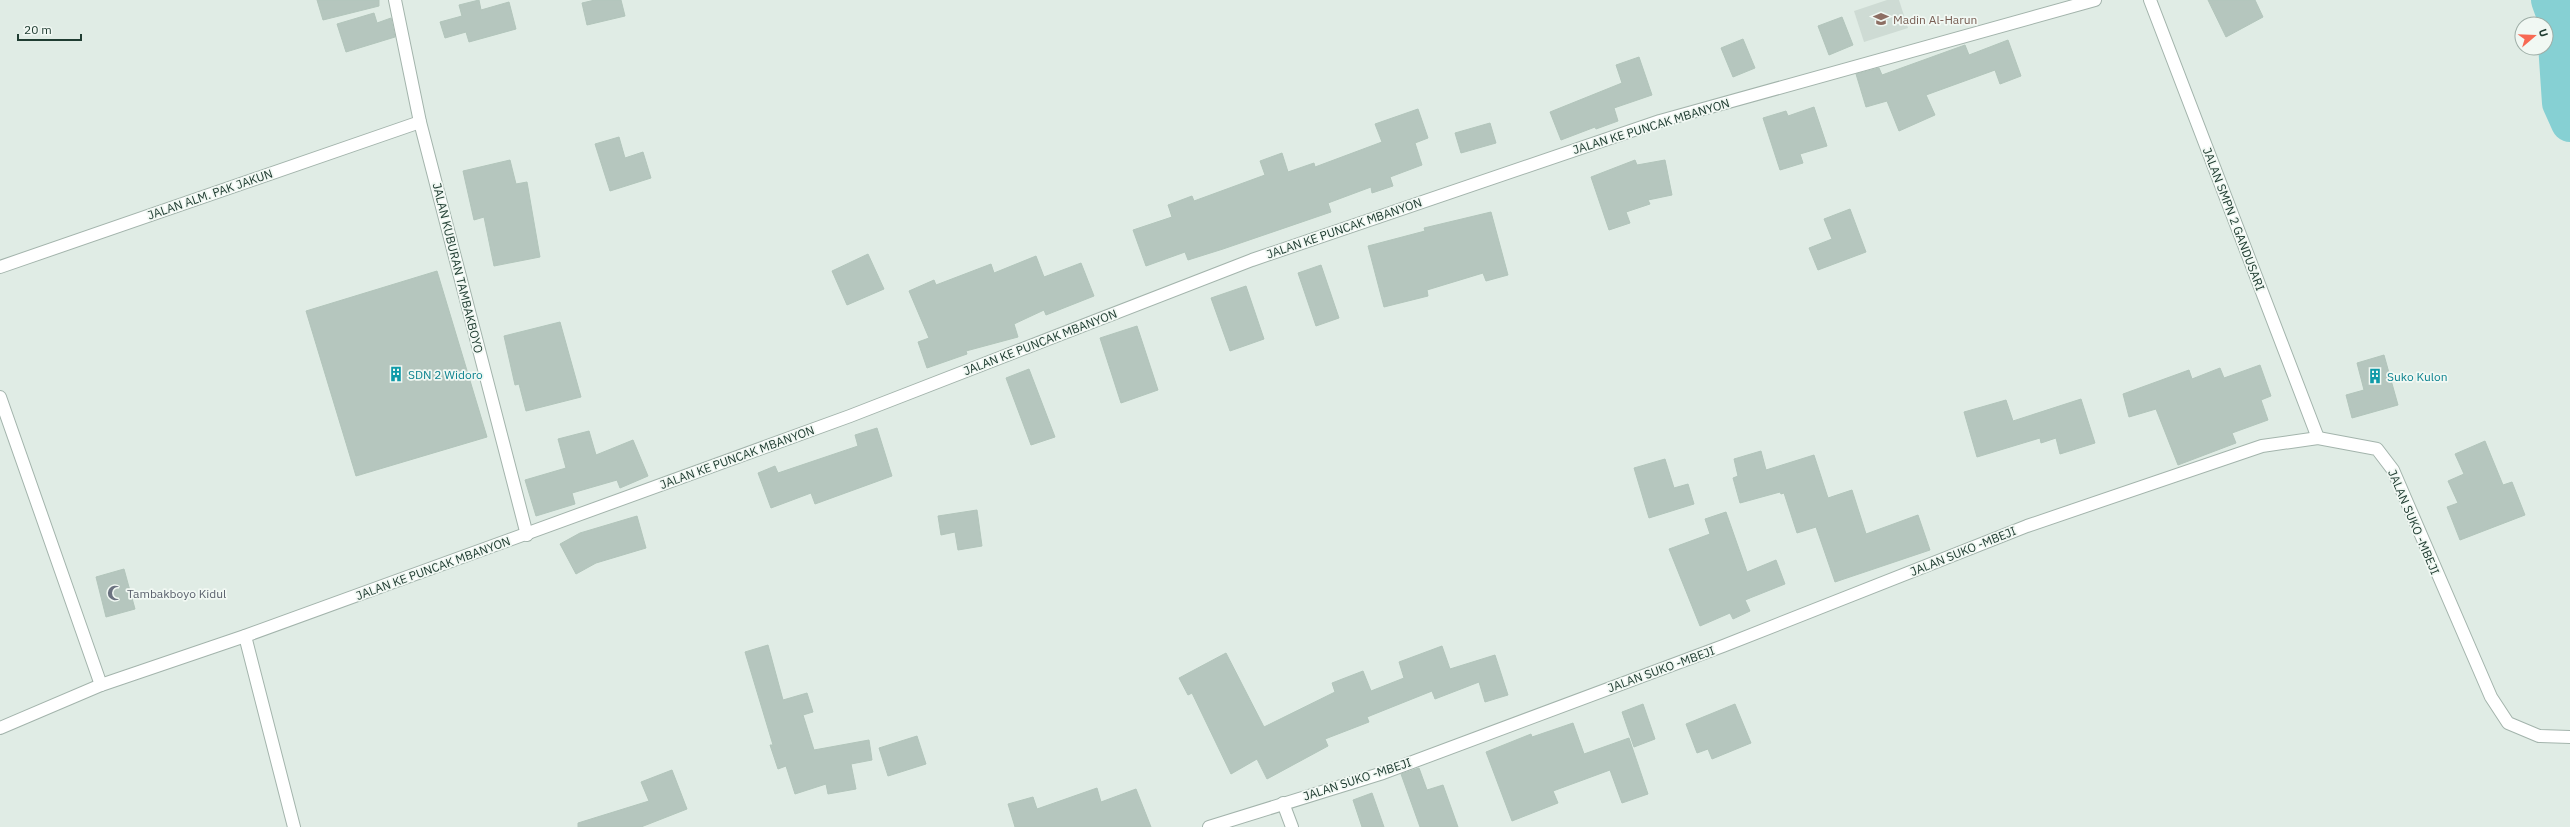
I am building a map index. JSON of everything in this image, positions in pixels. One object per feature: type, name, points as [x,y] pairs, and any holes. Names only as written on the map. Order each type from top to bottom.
[{"type":"street","name":"JALAN KUBURAN TAMBAKBOYO","points":[[395,0],[420,122],[527,534]]},
{"type":"street","name":"JALAN KE PUNCAK MBANYON","points":[[0,728],[101,685],[245,636],[850,416],[1252,260],[1660,121],[2095,0]]},
{"type":"street","name":"JALAN SMPN 2 GANDUSARI","points":[[2150,0],[2318,438]]},
{"type":"street","name":"JALAN ALM. PAK JAKUN","points":[[0,267],[420,122]]},
{"type":"street","points":[[0,397],[101,685]]},
{"type":"street","name":"JALAN SUKO -MBEJI","points":[[1209,827],[1383,773],[1723,646],[2027,526],[2262,446],[2318,438],[2377,449],[2393,470],[2485,684],[2508,723],[2539,736],[2570,737]]},
{"type":"street","points":[[245,636],[294,827]]},
{"type":"street","points":[[1283,803],[1292,827]]},
{"type":"shaded area","name":"Madin Al-Harun","points":[[1887,0],[1899,0],[1908,28],[1864,42],[1854,11]]},
{"type":"building","points":[[317,0],[379,0],[379,6],[323,20]]},
{"type":"building","points":[[479,0],[481,10],[509,2],[516,29],[469,42],[466,32],[445,38],[440,22],[462,16],[459,5]]},
{"type":"building","points":[[595,0],[621,0],[625,16],[587,25],[582,3]]},
{"type":"building","points":[[2208,0],[2255,0],[2263,17],[2226,37]]},
{"type":"building","points":[[374,13],[377,23],[391,18],[395,37],[346,52],[337,24]]},
{"type":"building","points":[[1842,17],[1853,45],[1829,55],[1818,26]]},
{"type":"building","points":[[1743,39],[1755,68],[1733,77],[1721,48]]},
{"type":"building","points":[[2008,40],[2021,76],[2000,84],[1995,70],[1926,95],[1935,115],[1899,131],[1887,101],[1866,107],[1856,74],[1879,68],[1882,75],[1965,45],[1969,55]]},
{"type":"building","points":[[1639,57],[1652,95],[1614,108],[1618,121],[1596,129],[1595,127],[1561,140],[1550,112],[1622,83],[1616,65]]},
{"type":"building","points":[[1814,107],[1827,146],[1800,154],[1803,163],[1780,170],[1763,118],[1786,111],[1788,116]]},
{"type":"building","points":[[1418,109],[1428,138],[1415,143],[1422,165],[1390,177],[1393,186],[1372,193],[1371,187],[1328,203],[1331,212],[1223,249],[1188,260],[1185,252],[1146,266],[1133,230],[1172,217],[1168,205],[1192,196],[1194,201],[1265,175],[1260,161],[1282,153],[1288,172],[1314,163],[1315,167],[1382,142],[1375,124]]},
{"type":"building","points":[[1490,123],[1496,143],[1461,153],[1455,133]]},
{"type":"building","points":[[619,137],[625,158],[643,152],[651,178],[610,191],[595,144]]},
{"type":"building","points":[[510,160],[516,184],[527,182],[540,257],[494,266],[484,217],[474,220],[463,171]]},
{"type":"building","points":[[1635,160],[1637,165],[1665,160],[1672,195],[1648,200],[1650,204],[1626,212],[1630,223],[1609,230],[1591,177]]},
{"type":"building","points":[[1850,209],[1866,252],[1818,270],[1809,248],[1832,239],[1824,219]]},
{"type":"building","points":[[1491,212],[1508,275],[1486,281],[1483,273],[1427,290],[1428,296],[1384,307],[1368,246],[1425,231],[1424,228]]},
{"type":"building","points":[[868,254],[884,289],[847,305],[832,271]]},
{"type":"building","points":[[1036,256],[1044,277],[1081,263],[1094,296],[1046,315],[1044,310],[1014,324],[1018,337],[966,351],[967,354],[927,368],[918,342],[929,338],[909,291],[934,280],[936,285],[991,264],[994,273]]},
{"type":"building","points":[[1321,265],[1339,318],[1316,326],[1298,273]]},
{"type":"building","name":"SDN 2 Widoro","points":[[437,271],[487,437],[356,476],[306,311]]},
{"type":"building","points":[[1246,286],[1264,339],[1230,351],[1211,298]]},
{"type":"building","points":[[560,322],[581,397],[526,411],[519,384],[515,385],[504,336]]},
{"type":"building","points":[[1137,326],[1158,390],[1121,403],[1100,338]]},
{"type":"building","name":"Suko Kulon","points":[[2384,355],[2398,405],[2352,418],[2346,395],[2364,390],[2357,363]]},
{"type":"building","points":[[2260,365],[2271,396],[2261,400],[2268,420],[2232,433],[2236,443],[2178,465],[2156,409],[2129,417],[2123,394],[2189,370],[2192,379],[2220,368],[2224,378]]},
{"type":"building","points":[[1029,369],[1055,437],[1031,445],[1006,378]]},
{"type":"building","points":[[2081,399],[2095,443],[2060,454],[2056,438],[2041,443],[2040,438],[1977,457],[1964,412],[2006,400],[2013,421]]},
{"type":"building","points":[[877,428],[892,476],[815,504],[811,493],[771,508],[758,473],[775,466],[778,473],[858,446],[855,435]]},
{"type":"building","points":[[589,431],[596,455],[633,440],[648,476],[620,488],[617,480],[572,493],[575,504],[536,516],[525,480],[566,468],[558,439]]},
{"type":"building","points":[[2485,441],[2503,485],[2512,482],[2525,515],[2460,540],[2447,507],[2458,503],[2448,481],[2464,474],[2455,454]]},
{"type":"building","points":[[1761,451],[1766,470],[1814,455],[1828,498],[1852,490],[1866,534],[1918,515],[1930,550],[1835,582],[1816,527],[1797,533],[1784,493],[1781,494],[1780,492],[1740,503],[1733,478],[1738,476],[1734,459]]},
{"type":"building","points":[[1665,459],[1674,488],[1688,484],[1694,504],[1649,518],[1634,468]]},
{"type":"building","points":[[977,510],[982,546],[958,550],[955,532],[941,535],[938,516]]},
{"type":"building","points":[[1726,512],[1747,572],[1776,560],[1785,584],[1745,600],[1750,611],[1733,619],[1730,613],[1700,626],[1669,549],[1710,534],[1705,519]]},
{"type":"building","points":[[637,516],[646,548],[596,563],[576,574],[560,544],[580,533]]},
{"type":"building","name":"Tambakboyo Kidul","points":[[124,569],[135,609],[106,617],[96,577]]},
{"type":"building","points":[[768,645],[783,700],[807,693],[813,712],[803,715],[814,750],[869,740],[872,760],[851,764],[856,789],[828,794],[826,784],[795,794],[786,766],[778,769],[770,745],[773,745],[745,652]]},
{"type":"building","points":[[1442,646],[1450,669],[1495,655],[1508,695],[1485,702],[1479,682],[1435,699],[1432,691],[1367,717],[1369,722],[1325,739],[1328,746],[1267,779],[1257,759],[1231,774],[1192,693],[1188,695],[1179,678],[1226,653],[1264,727],[1335,692],[1332,683],[1363,671],[1371,691],[1404,678],[1399,662]]},
{"type":"building","points":[[1643,704],[1655,739],[1634,747],[1622,712]]},
{"type":"building","points":[[1735,704],[1751,743],[1712,759],[1708,749],[1697,753],[1686,724]]},
{"type":"building","points":[[1573,723],[1584,754],[1629,738],[1648,794],[1622,803],[1610,770],[1553,791],[1558,803],[1512,821],[1486,752],[1531,734],[1532,737]]},
{"type":"building","points":[[917,736],[926,764],[888,776],[879,748]]},
{"type":"building","points":[[1419,768],[1427,790],[1443,785],[1458,827],[1420,827],[1401,774]]},
{"type":"building","points":[[672,770],[687,809],[641,827],[578,827],[578,823],[649,801],[641,782]]},
{"type":"building","points":[[1097,788],[1101,802],[1136,789],[1151,827],[1015,827],[1008,804],[1033,797],[1037,809]]},
{"type":"building","points":[[1372,793],[1384,827],[1362,827],[1353,800]]},
{"type":"waterway","points":[[2550,0],[2555,14],[2561,103],[2570,123]]},
{"type":"place","name":"Madin Al-Harun","points":[[1881,19]]},
{"type":"place","name":"SDN 2 Widoro","points":[[396,374]]},
{"type":"place","name":"Suko Kulon","points":[[2375,376]]},
{"type":"place","name":"Tambakboyo Kidul","points":[[115,593]]}]
